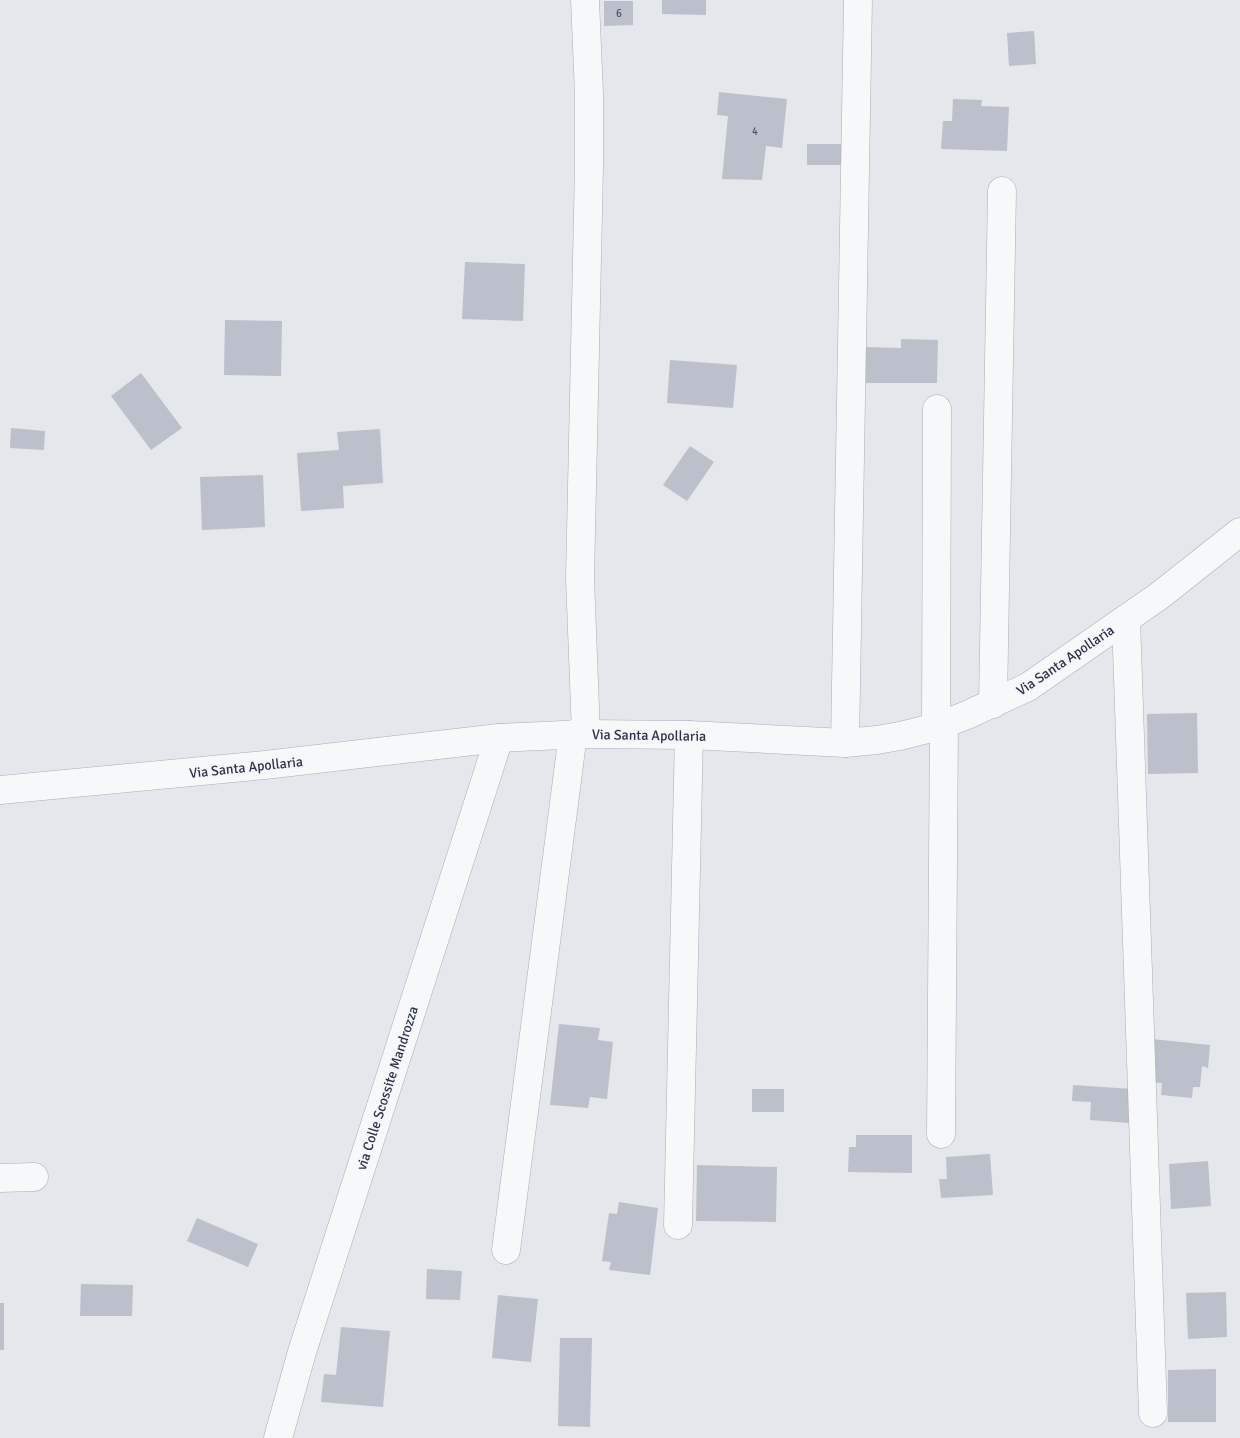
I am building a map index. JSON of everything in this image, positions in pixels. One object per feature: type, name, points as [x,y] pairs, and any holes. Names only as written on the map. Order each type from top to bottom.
[{"type":"street","points":[[506,1250],[580,734],[580,578],[589,167],[589,94],[585,0]]},
{"type":"street","points":[[846,743],[858,0]]},
{"type":"street","points":[[993,704],[1002,191]]},
{"type":"street","points":[[937,409],[940,725],[940,1134]]},
{"type":"street","name":"Via Santa Apollaria","points":[[0,790],[265,765],[499,738],[580,734],[689,735],[846,743],[900,736],[940,725],[993,704],[1036,682],[1159,596],[1240,532]]},
{"type":"street","points":[[1126,619],[1153,1413]]},
{"type":"street","points":[[678,1225],[689,735]]},
{"type":"street","name":"via Colle Scossite Mandrozza","points":[[278,1438],[302,1352],[499,738]]},
{"type":"street","points":[[0,1178],[34,1177]]},
{"type":"building","points":[[662,0],[706,0],[706,15],[662,14]]},
{"type":"building","points":[[604,1],[633,1],[633,25],[604,26]]},
{"type":"building","points":[[1034,31],[1036,64],[1009,66],[1007,33]]},
{"type":"building","points":[[719,92],[787,99],[782,148],[766,146],[762,180],[722,179],[728,116],[717,115]]},
{"type":"building","points":[[953,99],[982,100],[981,106],[1009,107],[1007,151],[941,149],[943,121],[952,121]]},
{"type":"building","points":[[807,144],[846,144],[846,165],[807,165]]},
{"type":"building","points":[[465,262],[525,264],[523,321],[462,319]]},
{"type":"building","points":[[225,320],[282,321],[281,376],[224,375]]},
{"type":"building","points":[[901,339],[938,340],[937,383],[865,383],[865,347],[901,348]]},
{"type":"building","points":[[670,360],[737,365],[733,408],[667,403]]},
{"type":"building","points":[[141,373],[182,428],[151,450],[111,396]]},
{"type":"building","points":[[11,428],[45,431],[44,450],[10,448]]},
{"type":"building","points":[[380,429],[383,483],[343,486],[344,508],[301,511],[297,453],[339,450],[337,432]]},
{"type":"building","points":[[690,446],[714,462],[687,501],[663,485]]},
{"type":"building","points":[[263,475],[265,527],[202,530],[200,477]]},
{"type":"building","points":[[1197,713],[1198,773],[1148,774],[1147,714]]},
{"type":"building","points":[[559,1024],[600,1028],[598,1040],[613,1042],[607,1099],[590,1097],[588,1108],[550,1105]]},
{"type":"building","points":[[1152,1039],[1210,1045],[1208,1068],[1202,1066],[1200,1087],[1193,1087],[1192,1098],[1161,1095],[1162,1083],[1148,1082]]},
{"type":"building","points":[[1073,1085],[1132,1089],[1130,1123],[1090,1120],[1091,1102],[1072,1101]]},
{"type":"building","points":[[752,1089],[784,1089],[784,1112],[752,1112]]},
{"type":"building","points":[[856,1135],[912,1135],[912,1173],[848,1172],[849,1147],[856,1147]]},
{"type":"building","points":[[990,1154],[993,1195],[941,1198],[939,1179],[947,1179],[946,1157]]},
{"type":"building","points":[[1208,1161],[1211,1206],[1171,1209],[1169,1164]]},
{"type":"building","points":[[697,1165],[777,1167],[776,1222],[696,1221]]},
{"type":"building","points":[[619,1202],[658,1208],[650,1275],[609,1270],[611,1262],[602,1261],[609,1213],[617,1214]]},
{"type":"building","points":[[197,1218],[258,1244],[248,1267],[187,1241]]},
{"type":"building","points":[[427,1269],[462,1271],[460,1300],[426,1299]]},
{"type":"building","points":[[81,1284],[133,1285],[132,1316],[80,1316]]},
{"type":"building","points":[[1226,1292],[1227,1337],[1188,1339],[1186,1293]]},
{"type":"building","points":[[498,1295],[538,1299],[531,1362],[492,1358]]},
{"type":"building","points":[[0,1303],[4,1303],[4,1350],[0,1350]]},
{"type":"building","points":[[341,1327],[390,1331],[383,1407],[321,1402],[324,1374],[336,1375]]},
{"type":"building","points":[[560,1338],[592,1338],[590,1427],[558,1426]]},
{"type":"building","points":[[1216,1369],[1216,1422],[1168,1422],[1168,1370]]}]
